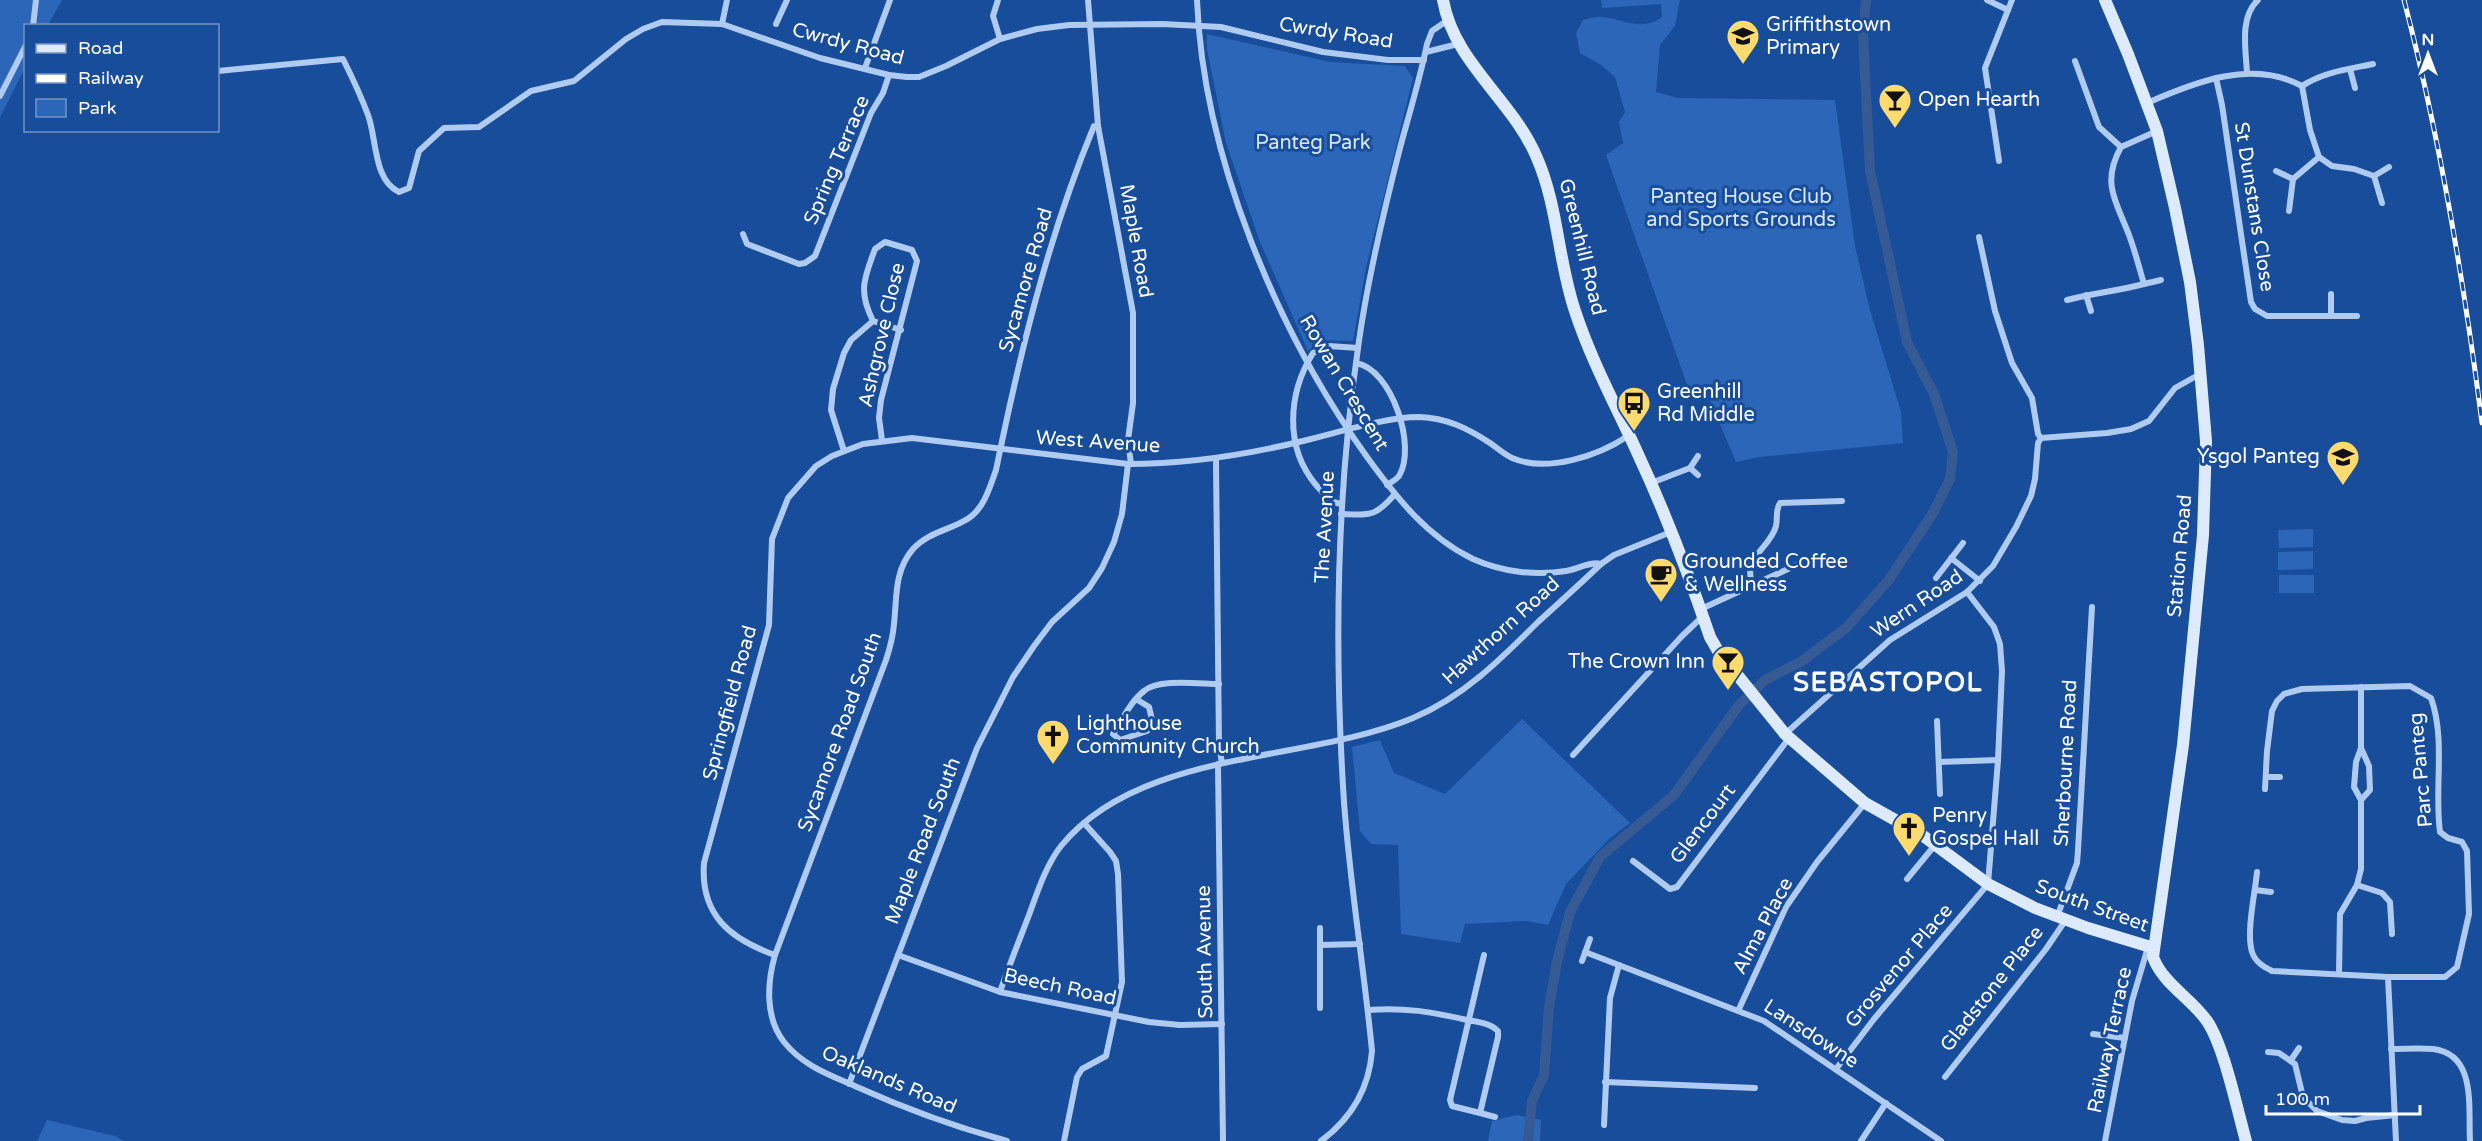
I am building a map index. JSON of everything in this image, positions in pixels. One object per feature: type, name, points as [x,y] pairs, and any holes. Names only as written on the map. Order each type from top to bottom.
[{"type":"street","points":[[33,24],[36,0]]},
{"type":"street","points":[[722,24],[727,0]]},
{"type":"street","points":[[776,24],[787,0]]},
{"type":"street","points":[[865,68],[890,0]]},
{"type":"street","points":[[998,0],[993,15],[994,25],[1000,39]]},
{"type":"street","name":"Maple Road","points":[[1052,622],[1089,588],[1102,568],[1114,542],[1122,513],[1129,464],[1128,440],[1133,403],[1133,313],[1098,126],[1088,0]]},
{"type":"street","name":"Rowan Crescent","points":[[1197,0],[1198,26],[1211,110],[1239,206],[1279,304],[1307,362],[1348,430],[1388,485],[1418,520],[1438,538],[1475,560],[1516,572],[1531,573],[1568,570],[1595,562],[1601,564]]},
{"type":"street","name":"Greenhill Road","points":[[1443,0],[1458,44],[1510,111],[1527,136],[1537,157],[1546,181],[1575,312],[1671,532],[1702,612]]},
{"type":"street","points":[[1987,0],[2008,9]]},
{"type":"street","points":[[1999,161],[1985,68],[2012,0]]},
{"type":"street","name":"Station Road","points":[[2104,0],[2157,131],[2190,282],[2206,441],[2203,535],[2183,745],[2151,947]]},
{"type":"street","points":[[2247,73],[2246,26],[2248,14],[2258,0]]},
{"type":"street","name":"The Avenue","points":[[1321,1141],[1344,1121],[1363,1094],[1371,1065],[1372,1051],[1344,802],[1338,636],[1341,514],[1348,430],[1358,348],[1372,266],[1399,151],[1432,31],[1448,20]]},
{"type":"street","name":"Cwrdy Road","points":[[219,71],[343,59],[369,118],[381,169],[390,188],[399,192],[409,188],[419,151],[444,128],[479,127],[531,91],[574,81],[643,29],[662,22],[722,24],[820,58],[889,75],[919,76],[1000,39],[1037,29],[1089,24],[1198,26],[1239,30],[1323,52],[1388,60],[1424,60]]},
{"type":"street","points":[[1426,52],[1458,44]]},
{"type":"street","points":[[0,96],[24,49]]},
{"type":"street","points":[[2075,62],[2099,127],[2121,147]]},
{"type":"street","points":[[2302,86],[2312,80],[2373,64]]},
{"type":"street","points":[[2350,69],[2355,88]]},
{"type":"street","points":[[2147,103],[2188,86],[2247,73],[2275,75],[2302,86]]},
{"type":"street","name":"Spring Terrace","points":[[743,234],[747,244],[799,264],[805,264],[815,256],[863,133],[889,75]]},
{"type":"street","name":"St Dunstans Close","points":[[2216,78],[2251,302],[2255,309],[2267,316],[2357,316]]},
{"type":"street","points":[[2302,86],[2310,130],[2319,157],[2332,166],[2354,169],[2374,176]]},
{"type":"street","name":"Sycamore Road","points":[[1000,450],[1017,370],[1050,248],[1083,153],[1094,126],[1098,126]]},
{"type":"street","points":[[2144,284],[2132,242],[2112,195],[2112,170],[2121,147],[2157,131]]},
{"type":"street","points":[[2289,211],[2293,179],[2319,157]]},
{"type":"street","points":[[2374,176],[2389,167]]},
{"type":"street","points":[[2276,171],[2293,179]]},
{"type":"street","points":[[2374,176],[2382,203]]},
{"type":"street","name":"Wern Road","points":[[1787,736],[1890,640],[1967,592],[1980,581],[2002,551],[2031,496],[2038,443],[2041,438],[2038,434],[2032,398],[2012,363],[1995,311],[1979,237]]},
{"type":"street","name":"Ashgrove Close","points":[[844,451],[831,410],[833,389],[844,353],[851,340],[873,321],[865,306],[863,288],[875,249],[885,242],[912,250],[917,261],[901,330],[881,400],[879,418],[882,440]]},
{"type":"street","points":[[2067,300],[2161,280]]},
{"type":"street","points":[[2331,294],[2331,315]]},
{"type":"street","points":[[2086,295],[2091,311]]},
{"type":"street","points":[[873,321],[901,330]]},
{"type":"street","points":[[1342,504],[1325,496],[1313,481],[1298,454],[1293,407],[1307,362],[1313,353],[1329,346],[1358,348]]},
{"type":"street","points":[[1356,363],[1366,365],[1379,375],[1395,404],[1399,419],[1404,443],[1403,464],[1398,477],[1388,485]]},
{"type":"street","points":[[2041,438],[2107,434],[2149,422],[2175,388],[2200,374]]},
{"type":"street","name":"West Avenue","points":[[844,451],[882,440],[912,438],[1129,464],[1216,460],[1399,419],[1417,417],[1439,418],[1454,422],[1469,429],[1512,458],[1548,465],[1561,464],[1579,458],[1628,436]]},
{"type":"street","name":"Sycamore Road South","points":[[775,955],[886,660],[894,625],[897,582],[900,573],[913,549],[924,539],[969,518],[979,508],[996,471],[1000,450]]},
{"type":"street","name":"Springfield Road","points":[[775,955],[743,942],[729,933],[710,905],[702,881],[704,863],[769,625],[770,558],[772,538],[778,519],[788,498],[801,481],[816,466],[844,451]]},
{"type":"street","points":[[1650,483],[1690,468],[1698,456]]},
{"type":"street","name":"South Avenue","points":[[1216,460],[1223,1141]]},
{"type":"street","points":[[1690,468],[1698,476]]},
{"type":"street","points":[[1341,514],[1374,513],[1384,507],[1395,494]]},
{"type":"street","points":[[1753,586],[1750,571],[1755,557],[1775,530],[1776,509],[1780,503],[1842,501]]},
{"type":"street","name":"Hawthorn Road","points":[[1000,992],[1038,891],[1060,847],[1101,810],[1163,779],[1220,763],[1342,739],[1389,727],[1445,703],[1482,676],[1601,564],[1614,555],[1671,532]]},
{"type":"street","points":[[1936,578],[1963,543]]},
{"type":"street","points":[[1951,558],[1980,581]]},
{"type":"street","points":[[1573,755],[1702,612],[1802,563]]},
{"type":"street","points":[[1967,592],[1994,627],[2000,644],[2002,671],[1998,760],[1988,884]]},
{"type":"street","name":"Sherbourne Road","points":[[2061,919],[2077,863],[2091,607]]},
{"type":"street","name":"South Street","points":[[1702,612],[1718,651],[1787,736],[1865,803],[1907,826],[1988,884],[2061,919],[2151,947]]},
{"type":"street","name":"Maple Road South","points":[[849,1084],[976,748],[1013,677],[1052,622]]},
{"type":"street","points":[[1136,699],[1149,707],[1153,724],[1147,731],[1120,740],[1113,734],[1136,699],[1144,690],[1163,684],[1219,684]]},
{"type":"street","name":"Parc Panteg","points":[[2257,872],[2250,938],[2252,954],[2260,964],[2272,971],[2388,977],[2445,976],[2457,967],[2469,914],[2467,851],[2462,842],[2448,838],[2440,832],[2437,724],[2430,698],[2410,686],[2302,689],[2284,694],[2272,711],[2265,789]]},
{"type":"street","points":[[2339,974],[2340,914],[2357,885],[2361,869],[2361,800],[2354,787],[2355,762],[2361,748],[2361,687]]},
{"type":"street","points":[[1937,721],[1940,794]]},
{"type":"street","name":"Glencourt","points":[[1633,861],[1660,884],[1670,889],[1677,887],[1787,736]]},
{"type":"street","points":[[2361,748],[2369,766],[2370,790],[2361,800]]},
{"type":"street","points":[[1939,762],[1998,760]]},
{"type":"street","points":[[2266,777],[2280,777]]},
{"type":"street","name":"Alma Place","points":[[1739,1009],[1786,907],[1817,862],[1865,803]]},
{"type":"street","points":[[1064,1141],[1077,1077],[1082,1069],[1106,1056],[1122,982],[1116,861],[1084,823]]},
{"type":"street","points":[[1907,879],[1935,845]]},
{"type":"street","name":"Grosvenor Place","points":[[1836,1069],[1874,1018],[1988,884]]},
{"type":"street","points":[[2357,885],[2382,893],[2390,902],[2392,934]]},
{"type":"street","points":[[2255,890],[2271,892]]},
{"type":"street","name":"Gladstone Place","points":[[1945,1077],[2046,949],[2061,919]]},
{"type":"street","points":[[1320,928],[1320,1008]]},
{"type":"street","points":[[1582,961],[1590,939]]},
{"type":"street","points":[[1320,945],[1360,944]]},
{"type":"street","points":[[2151,947],[2157,967],[2168,981],[2196,1007],[2208,1023],[2221,1053],[2246,1141]]},
{"type":"street","name":"Railway Terrace","points":[[2105,1141],[2132,1001],[2151,947]]},
{"type":"street","name":"Lansdowne","points":[[1585,952],[1739,1009],[1778,1029],[1941,1141]]},
{"type":"street","name":"Oaklands Road","points":[[775,955],[769,977],[769,1002],[773,1021],[783,1041],[813,1068],[948,1125],[1007,1141]]},
{"type":"street","name":"Beech Road","points":[[898,955],[1000,992],[1116,1016],[1180,1025],[1222,1024]]},
{"type":"street","points":[[1484,955],[1450,1100],[1452,1106],[1495,1117]]},
{"type":"street","points":[[1604,1125],[1610,998],[1619,965]]},
{"type":"street","points":[[2388,977],[2396,1141]]},
{"type":"street","points":[[1368,1011],[1412,1009],[1493,1026],[1498,1031],[1498,1037],[1480,1113]]},
{"type":"street","points":[[2093,1034],[2125,1038]]},
{"type":"street","points":[[2290,1060],[2300,1048]]},
{"type":"street","points":[[2391,1049],[2434,1049],[2449,1053],[2460,1061],[2466,1072],[2470,1141]]},
{"type":"street","points":[[2268,1052],[2279,1053],[2295,1064],[2303,1097],[2318,1111],[2342,1120],[2355,1121],[2395,1115]]},
{"type":"street","points":[[1605,1082],[1755,1088]]},
{"type":"street","points":[[1861,1141],[1886,1103]]},
{"type":"green space","points":[[0,0],[62,0],[49,24],[24,24],[24,70],[0,117]]},
{"type":"green space","name":"Panteg House Club and Sports Grounds","points":[[1601,0],[1680,0],[1675,26],[1660,45],[1656,92],[1678,98],[1835,100],[1855,246],[1870,310],[1901,412],[1903,443],[1759,457],[1736,462],[1705,389],[1690,393],[1606,155],[1623,143],[1619,122],[1625,112],[1615,77],[1601,65],[1580,53],[1576,33],[1583,20],[1595,17],[1647,24],[1662,17],[1661,4],[1602,8]]},
{"type":"green space","name":"Panteg Park","points":[[1207,34],[1330,62],[1405,66],[1413,78],[1366,268],[1353,341],[1320,340],[1308,351],[1260,242],[1226,143],[1207,49]]},
{"type":"green space","points":[[2313,529],[2313,547],[2279,548],[2278,530]]},
{"type":"green space","points":[[2313,551],[2313,569],[2278,570],[2278,552]]},
{"type":"green space","points":[[2279,575],[2314,575],[2314,593],[2279,593]]},
{"type":"green space","points":[[1522,719],[1630,823],[1609,839],[1566,884],[1548,925],[1527,921],[1465,924],[1460,943],[1401,934],[1398,845],[1371,844],[1360,831],[1352,747],[1380,740],[1394,773],[1445,794]]},
{"type":"green space","points":[[1516,1115],[1541,1120],[1540,1141],[1488,1141],[1492,1121]]},
{"type":"green space","points":[[47,1120],[115,1136],[124,1141],[37,1141]]},
{"type":"waterway","points":[[1528,1141],[1532,1101],[1544,1075],[1549,1007],[1557,962],[1570,912],[1600,857],[1674,795],[1739,705],[1765,680],[1802,661],[1846,628],[1888,581],[1933,513],[1950,479],[1953,452],[1934,394],[1907,342],[1870,171],[1863,34],[1866,0]]},
{"type":"railway","points":[[2404,0],[2429,104],[2450,210],[2482,423]]},
{"type":"place","name":"Griffithstown Primary","points":[[1743,65]]},
{"type":"place","name":"Open Hearth","points":[[1895,129]]},
{"type":"place","name":"Greenhill Rd Middle","points":[[1634,432]]},
{"type":"place","name":"Ysgol Panteg","points":[[2343,486]]},
{"type":"place","name":"Grounded Coffee & Wellness","points":[[1661,603]]},
{"type":"place","name":"The Crown Inn","points":[[1728,691]]},
{"type":"place","name":"Lighthouse Community Church","points":[[1053,765]]},
{"type":"place","name":"Penry Gospel Hall","points":[[1909,857]]},
{"type":"district","name":"SEBASTOPOL","points":[[1888,682]]}]
